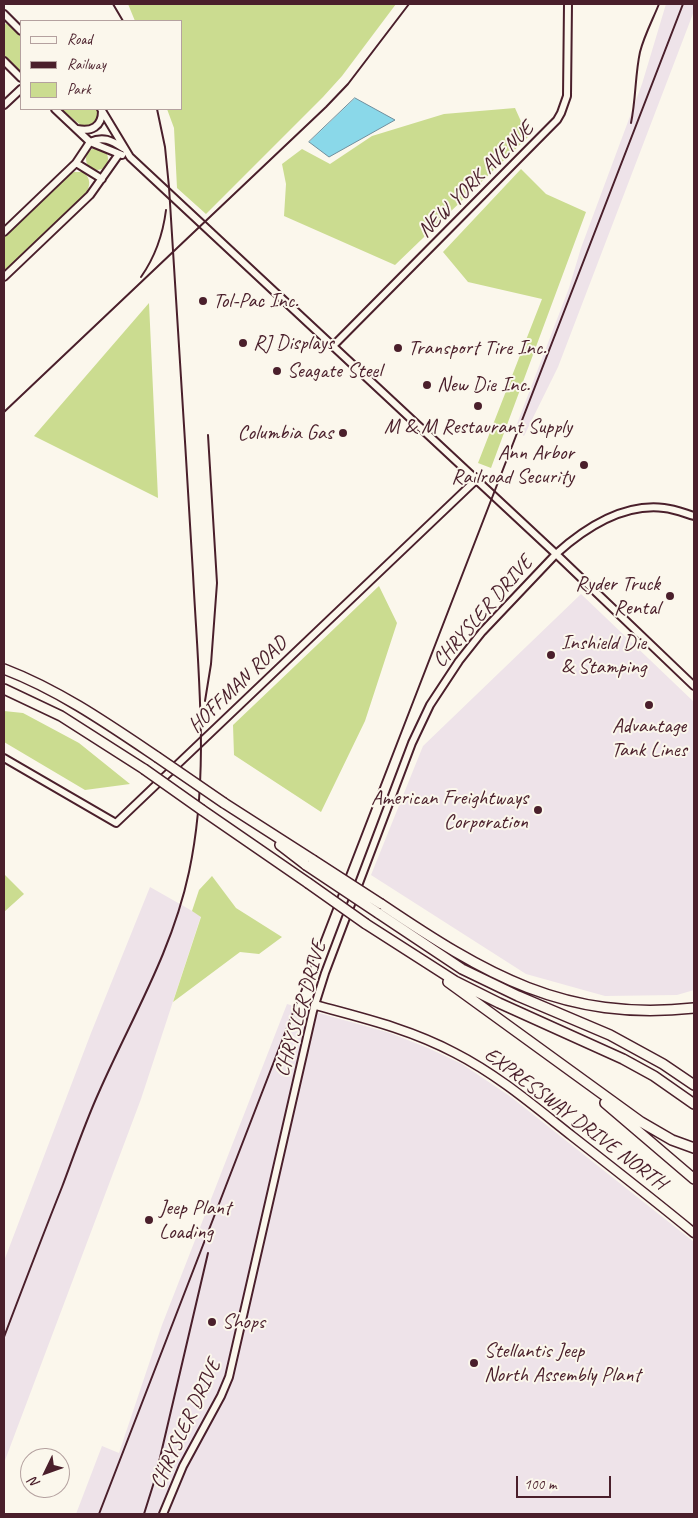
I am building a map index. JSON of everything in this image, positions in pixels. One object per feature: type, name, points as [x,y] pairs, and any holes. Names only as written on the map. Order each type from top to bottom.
[{"type":"highway","points":[[4,669],[72,702],[157,757],[379,909],[462,969],[511,994],[610,1035],[650,1057],[694,1085]]},
{"type":"highway","points":[[4,689],[61,716],[144,770],[425,963],[484,996],[623,1059],[654,1076],[694,1104]]},
{"type":"highway","points":[[379,909],[480,966],[516,983],[555,998],[583,1005],[620,1010],[656,1011],[694,1008]]},
{"type":"highway","points":[[425,963],[452,986],[651,1129],[694,1148]]},
{"type":"highway","points":[[555,998],[575,998],[613,1004],[656,1005],[694,1002]]},
{"type":"highway","points":[[595,1089],[605,1103],[694,1179]]},
{"type":"main road","name":"EXPRESSWAY DRIVE NORTH","points":[[315,1005],[382,1023],[414,1034],[454,1052],[483,1069],[518,1093],[694,1232]]},
{"type":"street","name":"NEW YORK AVENUE","points":[[333,346],[557,120],[567,96],[568,4]]},
{"type":"street","points":[[4,14],[20,30]]},
{"type":"street","points":[[4,61],[20,77]]},
{"type":"street","points":[[4,105],[20,90]]},
{"type":"street","points":[[55,110],[90,142],[130,157]]},
{"type":"street","points":[[76,129],[86,131],[97,126],[102,116],[101,110]]},
{"type":"street","points":[[101,110],[130,157],[556,554],[694,686]]},
{"type":"street","points":[[4,232],[76,163],[90,142],[102,138],[108,139],[126,150]]},
{"type":"street","points":[[4,277],[90,196],[119,154]]},
{"type":"street","points":[[76,163],[102,179]]},
{"type":"street","name":"HOFFMAN ROAD","points":[[4,758],[116,823],[476,480]]},
{"type":"street","name":"CHRYSLER DRIVE","points":[[163,1514],[183,1466],[229,1378],[315,1005],[325,972],[412,743],[430,705],[458,661],[482,632],[568,543],[590,528],[618,513],[629,510],[663,508],[694,516]]},
{"type":"shaded area","points":[[666,4],[694,4],[694,11],[558,367],[524,436],[515,429],[569,288],[581,248],[642,84]]},
{"type":"shaded area","points":[[581,594],[694,702],[694,990],[677,995],[605,996],[526,974],[371,875],[423,746]]},
{"type":"shaded area","points":[[150,887],[201,916],[141,1099],[4,1463],[4,1261],[91,1033]]},
{"type":"shaded area","points":[[287,1004],[390,1033],[462,1064],[511,1097],[694,1242],[694,1514],[76,1514],[102,1446],[119,1453],[162,1325]]},
{"type":"green space","points":[[128,4],[396,4],[342,76],[323,97],[206,214],[177,188],[174,128],[167,110],[182,110],[182,20],[135,20]]},
{"type":"green space","points":[[4,23],[9,25],[20,36],[20,71],[4,55]]},
{"type":"green space","points":[[515,108],[528,137],[395,265],[284,216],[286,184],[282,164],[302,149],[330,164],[372,136],[444,114]]},
{"type":"green space","points":[[62,110],[97,110],[98,120],[92,127],[83,127]]},
{"type":"green space","points":[[97,148],[105,151],[108,159],[105,167],[97,170],[89,167],[86,159],[89,151]]},
{"type":"green space","points":[[521,169],[546,194],[586,212],[491,468],[478,463],[542,299],[468,282],[443,252]]},
{"type":"green space","points":[[74,172],[83,172],[89,179],[89,185],[85,194],[4,272],[4,236],[65,177]]},
{"type":"green space","points":[[149,303],[158,498],[34,436]]},
{"type":"green space","points":[[379,586],[397,623],[365,721],[321,812],[234,755],[233,725]]},
{"type":"green space","points":[[4,711],[23,713],[79,743],[130,784],[85,790],[4,742]]},
{"type":"green space","points":[[4,874],[24,894],[4,912]]},
{"type":"green space","points":[[212,876],[236,908],[282,937],[259,954],[240,952],[173,1002],[201,917],[192,911],[199,890]]},
{"type":"water","points":[[355,98],[395,120],[329,157],[309,142]]},
{"type":"railway","points":[[113,4],[122,20]]},
{"type":"railway","points":[[4,412],[326,107],[348,84],[409,4]]},
{"type":"railway","points":[[631,123],[640,52],[659,4]]},
{"type":"railway","points":[[99,1514],[683,4]]},
{"type":"railway","points":[[4,1337],[89,1115],[150,985],[172,930],[182,901],[195,835],[201,761],[201,723],[169,187],[165,147],[157,110]]},
{"type":"railway","points":[[141,277],[158,245],[166,210]]},
{"type":"railway","points":[[205,701],[211,664],[217,583],[208,435]]},
{"type":"railway","points":[[144,1514],[155,1479],[208,1253]]},
{"type":"place","name":"Tol-Pac Inc.","points":[[203,301]]},
{"type":"place","name":"RJ Displays","points":[[243,343]]},
{"type":"place","name":"Transport Tire Inc.","points":[[398,348]]},
{"type":"place","name":"Seagate Steel","points":[[277,371]]},
{"type":"place","name":"New Die Inc.","points":[[427,385]]},
{"type":"place","name":"M & M Restaurant Supply","points":[[478,406]]},
{"type":"place","name":"Columbia Gas","points":[[343,433]]},
{"type":"place","name":"Ann Arbor Railroad Security","points":[[584,465]]},
{"type":"place","name":"Ryder Truck Rental","points":[[670,596]]},
{"type":"place","name":"Inshield Die & Stamping","points":[[551,655]]},
{"type":"place","name":"Advantage Tank Lines","points":[[649,705]]},
{"type":"place","name":"American Freightways Corporation","points":[[538,810]]},
{"type":"place","name":"Jeep Plant Loading","points":[[149,1220]]},
{"type":"place","name":"Shops","points":[[212,1322]]},
{"type":"place","name":"Stellantis Jeep North Assembly Plant","points":[[474,1363]]}]
